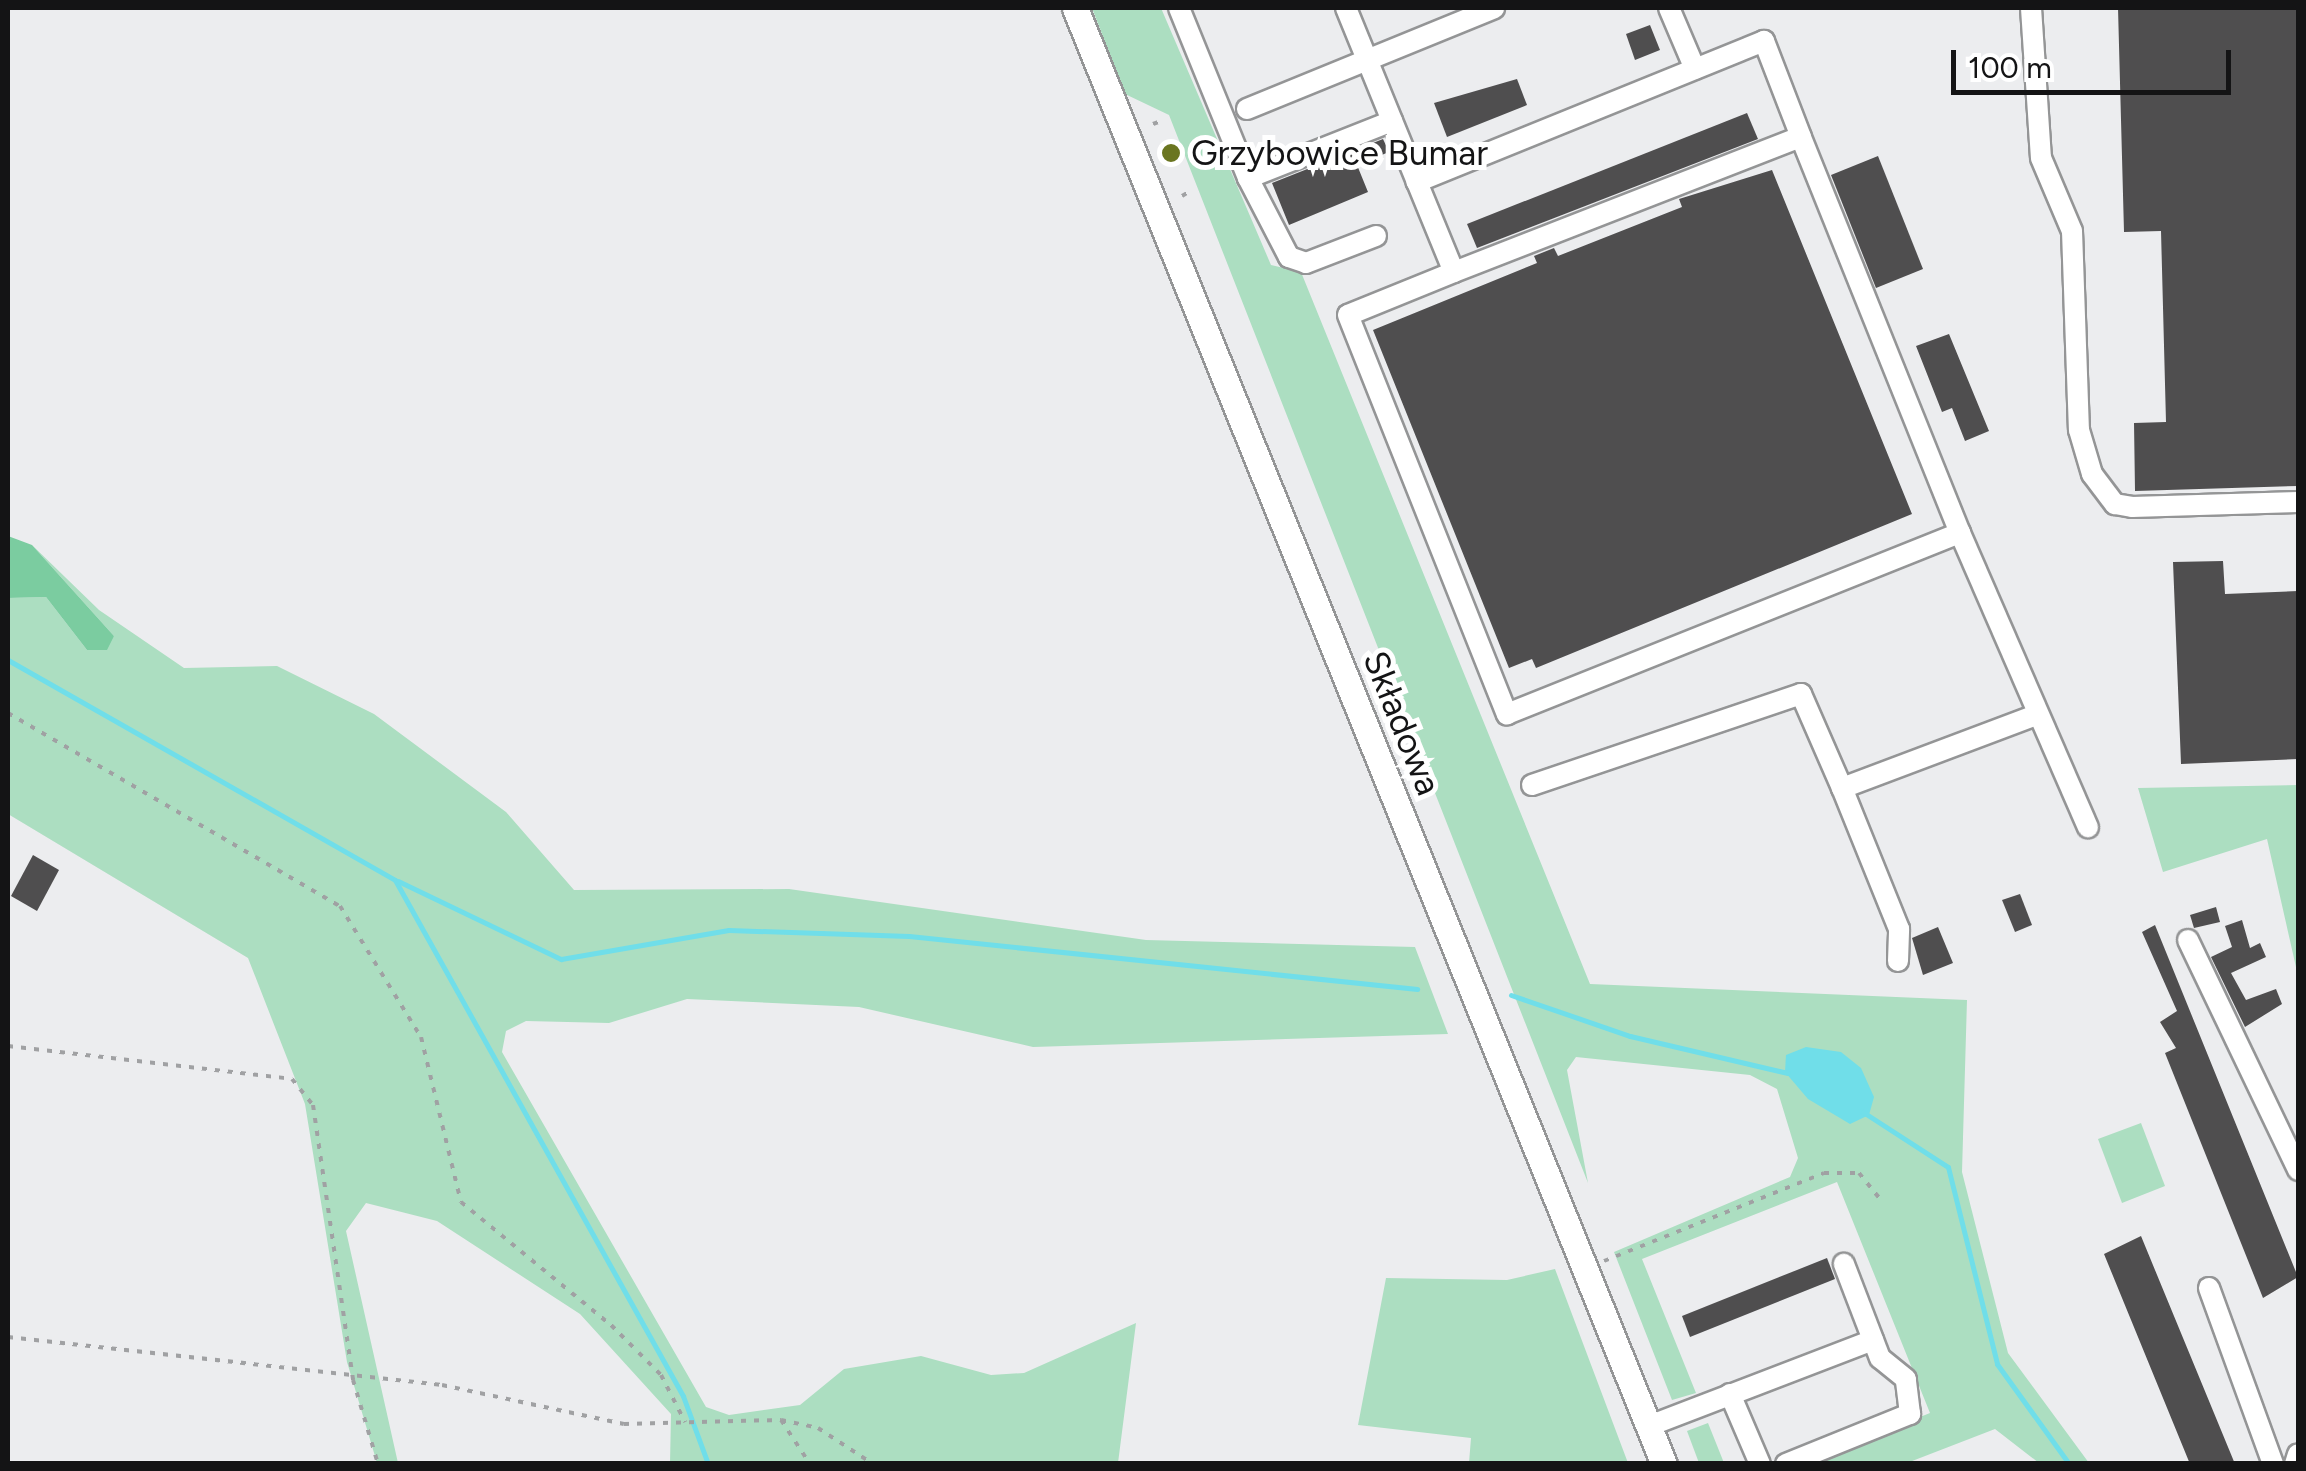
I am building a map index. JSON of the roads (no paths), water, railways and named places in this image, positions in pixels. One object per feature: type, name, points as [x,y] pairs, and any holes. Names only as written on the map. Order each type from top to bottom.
[{"type":"main road","name":"Składowa","points":[[1076,8],[1664,1464]]},
{"type":"street","points":[[1179,8],[1248,178],[1289,257],[1306,263],[1376,236]]},
{"type":"street","points":[[1346,8],[1454,272]]},
{"type":"street","points":[[1247,109],[1494,8]]},
{"type":"street","points":[[1669,8],[1694,69]]},
{"type":"street","points":[[2031,8],[2040,158],[2072,230],[2079,430],[2092,474],[2115,504],[2132,507],[2298,502]]},
{"type":"street","points":[[1416,182],[1764,40],[1960,533],[2088,828]]},
{"type":"street","points":[[1248,178],[1392,121]]},
{"type":"street","points":[[1801,138],[1348,315],[1507,714],[1960,533]]},
{"type":"street","points":[[1532,785],[1801,694],[1899,930],[1898,961]]},
{"type":"street","points":[[1842,788],[2036,715]]},
{"type":"street","points":[[2188,940],[2298,1170]]},
{"type":"street","points":[[1786,1464],[1910,1414],[1906,1379],[1872,1340],[1844,1264]]},
{"type":"street","points":[[2210,1288],[2273,1464]]},
{"type":"street","points":[[1649,1426],[1872,1340]]},
{"type":"street","points":[[1730,1394],[1760,1464]]},
{"type":"street","points":[[2295,1464],[2298,1454]]},
{"type":"water","points":[[1806,1047],[1841,1052],[1861,1068],[1874,1097],[1869,1115],[1850,1124],[1808,1099],[1785,1072],[1786,1055]]},
{"type":"waterway","points":[[8,660],[395,880],[683,1396],[708,1464]]},
{"type":"waterway","points":[[398,881],[561,959],[729,930],[909,936],[1417,989]]},
{"type":"waterway","points":[[1511,995],[1630,1036],[1788,1073]]},
{"type":"waterway","points":[[1863,1112],[1948,1167],[1997,1364],[2069,1464]]},
{"type":"place","name":"Grzybowice Bumar","points":[[1171,153]]}]
